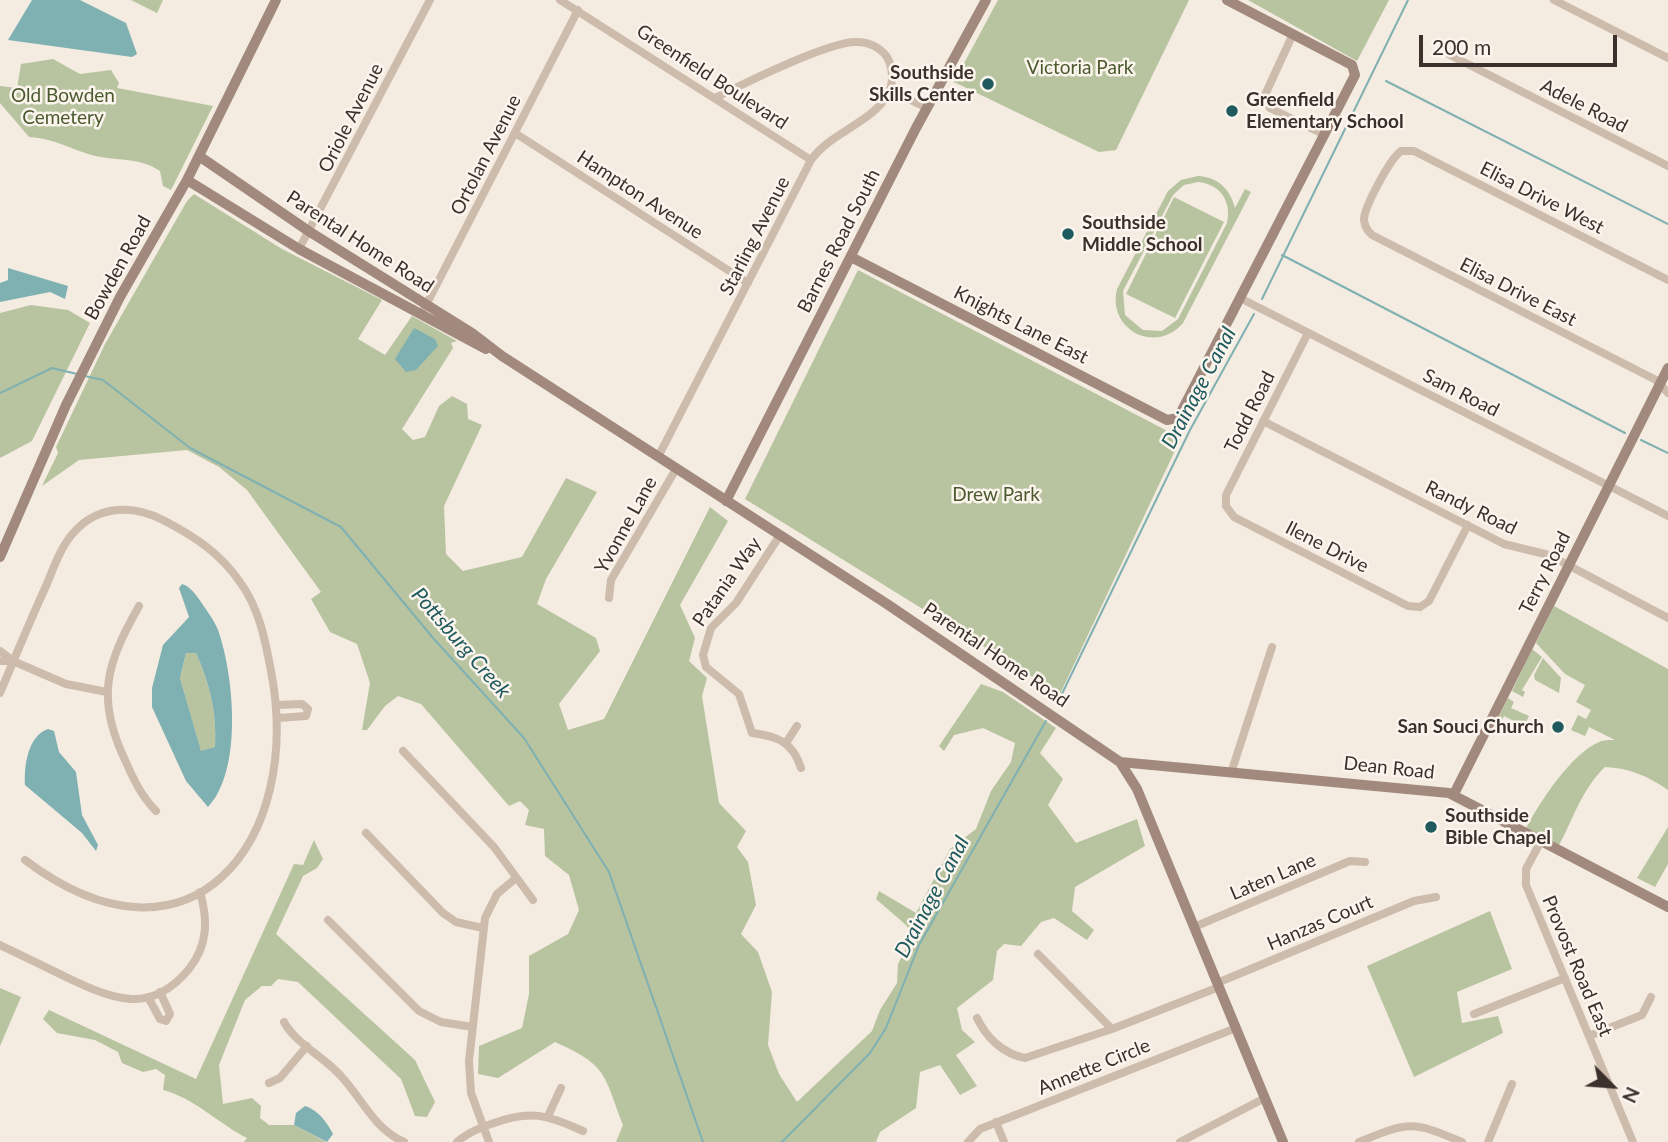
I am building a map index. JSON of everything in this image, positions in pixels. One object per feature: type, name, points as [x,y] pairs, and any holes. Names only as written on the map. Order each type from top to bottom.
[{"type":"main road","name":"Bowden Road","points":[[0,557],[66,405],[103,330],[187,180],[276,0]]},
{"type":"main road","name":"Barnes Road South","points":[[726,501],[927,108],[986,0]]},
{"type":"main road","points":[[1227,0],[1354,69],[1355,77],[1240,298]]},
{"type":"main road","name":"Parental Home Road","points":[[199,156],[399,295]]},
{"type":"main road","name":"Parental Home Road","points":[[187,180],[299,249],[399,295],[502,356],[1095,742],[1120,762],[1137,789],[1283,1142]]},
{"type":"main road","name":"Knights Lane East","points":[[851,257],[1158,416],[1175,420],[1240,298]]},
{"type":"main road","name":"Terry Road","points":[[1454,794],[1609,486],[1664,388],[1668,368]]},
{"type":"main road","name":"Dean Road","points":[[1120,762],[1232,770],[1430,789],[1454,794],[1668,907]]},
{"type":"street","name":"Oriole Avenue","points":[[299,249],[430,0]]},
{"type":"street","name":"Greenfield Boulevard","points":[[560,0],[811,160]]},
{"type":"street","points":[[1554,0],[1668,58]]},
{"type":"street","name":"Ortolan Avenue","points":[[424,309],[578,10]]},
{"type":"street","points":[[1293,34],[1266,86],[1264,97],[1270,107],[1325,135]]},
{"type":"street","points":[[715,98],[826,49],[854,42],[870,44],[886,56],[892,71],[890,90],[927,108]]},
{"type":"street","name":"Adele Road","points":[[1448,54],[1668,166]]},
{"type":"street","name":"Starling Avenue","points":[[658,457],[811,160],[821,147],[870,113],[890,90]]},
{"type":"street","name":"Hampton Avenue","points":[[515,133],[748,283]]},
{"type":"street","name":"Elisa Drive West","points":[[1365,224],[1366,213],[1392,160],[1401,151],[1415,151],[1668,280]]},
{"type":"street","name":"Elisa Drive East","points":[[1365,224],[1372,234],[1664,388]]},
{"type":"street","name":"Sam Road","points":[[1240,298],[1668,516]]},
{"type":"street","name":"Todd Road","points":[[1226,506],[1226,495],[1308,332]]},
{"type":"street","name":"Randy Road","points":[[1263,421],[1510,546],[1542,553],[1668,618]]},
{"type":"street","name":"Yvonne Lane","points":[[610,598],[611,580],[676,469]]},
{"type":"street","points":[[1216,510],[1226,506]]},
{"type":"street","name":"Ilene Drive","points":[[1226,506],[1234,517],[1422,611],[1468,525]]},
{"type":"street","points":[[0,693],[66,542],[89,519],[111,510],[133,510],[153,515],[201,541],[241,583],[259,619],[277,705],[277,763],[260,827],[247,850],[230,870],[200,892],[158,907],[119,906],[73,890],[25,860]]},
{"type":"street","name":"Patania Way","points":[[779,535],[736,603],[711,628],[703,655],[706,667],[740,694],[752,733],[771,735],[786,743]]},
{"type":"street","points":[[139,606],[115,651],[107,692],[109,719],[136,785],[156,811]]},
{"type":"street","points":[[1232,770],[1272,647]]},
{"type":"street","points":[[0,651],[13,661],[66,684],[107,692]]},
{"type":"street","points":[[0,661],[13,661]]},
{"type":"street","points":[[277,705],[302,704],[307,709],[302,718],[278,718]]},
{"type":"street","points":[[797,726],[786,743],[796,752],[801,768]]},
{"type":"street","points":[[403,751],[494,847],[533,900]]},
{"type":"street","points":[[366,833],[443,913],[456,922],[483,928]]},
{"type":"street","name":"Provost Road East","points":[[1541,841],[1526,869],[1525,880],[1633,1142]]},
{"type":"street","name":"Laten Lane","points":[[1194,927],[1350,862],[1365,862]]},
{"type":"street","points":[[489,1142],[469,1081],[483,928],[491,904],[516,878]]},
{"type":"street","points":[[0,945],[105,995],[127,1000],[148,997],[160,992],[185,973],[201,948],[206,919],[200,892]]},
{"type":"street","name":"Hanzas Court","points":[[977,1018],[985,1036],[1016,1056],[1025,1058],[1112,1029],[1414,901],[1436,897]]},
{"type":"street","points":[[328,920],[411,1005],[433,1019],[473,1027]]},
{"type":"street","points":[[1038,954],[1112,1029]]},
{"type":"street","points":[[1474,1014],[1565,978]]},
{"type":"street","points":[[148,997],[160,1019],[166,1021],[170,1014],[160,992]]},
{"type":"street","points":[[1589,1036],[1642,1015],[1651,997]]},
{"type":"street","points":[[284,1022],[290,1032],[340,1075],[377,1124],[404,1142]]},
{"type":"street","name":"Annette Circle","points":[[968,1142],[974,1133],[996,1122],[1236,1028]]},
{"type":"street","points":[[269,1083],[280,1078],[307,1046]]},
{"type":"street","points":[[1488,1142],[1512,1084]]},
{"type":"street","points":[[548,1116],[561,1088]]},
{"type":"street","points":[[1180,1142],[1265,1098]]},
{"type":"street","points":[[457,1142],[484,1126],[514,1116],[548,1116],[583,1131]]},
{"type":"street","points":[[996,1122],[1004,1142]]},
{"type":"street","points":[[1359,1142],[1374,1139],[1394,1127],[1416,1125],[1462,1142]]},
{"type":"green space","points":[[131,0],[163,0],[157,13]]},
{"type":"green space","name":"Victoria Park","points":[[998,0],[1189,0],[1116,150],[1099,152],[954,82]]},
{"type":"green space","points":[[1248,0],[1389,0],[1357,61]]},
{"type":"green space","name":"Old Bowden Cemetery","points":[[53,59],[80,74],[111,70],[119,83],[117,88],[213,106],[171,190],[163,186],[160,171],[152,166],[101,157],[55,142],[29,137],[0,103],[0,86],[17,88],[21,64]]},
{"type":"green space","points":[[1198,176],[1212,179],[1222,185],[1230,195],[1235,208],[1245,189],[1251,192],[1183,323],[1160,337],[1148,337],[1126,326],[1119,316],[1116,304],[1117,289],[1168,191],[1181,180]],"holes":[[[1206,183],[1223,195],[1228,208],[1227,223],[1178,319],[1162,331],[1143,330],[1125,315],[1123,291],[1173,195],[1184,185]]]},
{"type":"green space","points":[[194,194],[282,249],[382,300],[358,339],[385,355],[412,316],[457,341],[451,343],[453,348],[402,429],[413,440],[425,437],[439,406],[452,396],[467,404],[468,419],[482,425],[444,506],[446,554],[463,571],[522,557],[566,478],[597,492],[546,579],[537,604],[596,638],[600,651],[559,704],[568,730],[604,719],[710,507],[728,521],[680,605],[695,638],[689,661],[707,678],[702,696],[719,803],[746,831],[737,847],[748,862],[756,905],[741,934],[758,952],[772,992],[768,1045],[779,1074],[797,1102],[872,1031],[880,1010],[897,983],[898,964],[913,935],[906,925],[876,899],[879,891],[916,913],[950,849],[976,829],[991,791],[1011,762],[1015,743],[983,728],[954,735],[944,751],[939,746],[981,684],[1003,692],[1056,728],[1040,753],[1063,779],[1048,805],[1076,843],[1137,819],[1145,846],[1075,887],[1072,911],[1094,930],[1087,940],[1054,918],[1041,922],[1021,946],[1004,944],[997,951],[993,980],[957,1008],[962,1030],[975,1042],[956,1055],[977,1086],[960,1095],[940,1065],[920,1072],[916,1108],[880,1132],[876,1142],[616,1142],[623,1125],[607,1082],[595,1065],[572,1050],[555,1042],[498,1078],[478,1074],[479,1046],[522,1028],[529,994],[529,956],[568,934],[579,910],[569,875],[545,856],[544,829],[525,825],[529,810],[520,801],[509,806],[421,704],[398,696],[385,706],[367,730],[362,730],[370,683],[357,644],[330,632],[311,599],[321,592],[247,490],[219,467],[187,450],[79,460],[42,486],[58,453],[56,447],[105,344],[187,201]]},
{"type":"green space","points":[[1174,197],[1224,222],[1175,318],[1126,294]]},
{"type":"green space","name":"Drew Park","points":[[858,270],[1181,438],[1060,694],[745,499]]},
{"type":"green space","points":[[31,305],[68,310],[90,323],[32,441],[0,458],[0,313]]},
{"type":"green space","points":[[1554,606],[1668,669],[1668,790],[1638,774],[1605,767],[1584,795],[1558,847],[1526,828],[1539,805],[1578,757],[1599,742],[1615,740],[1589,727],[1585,736],[1571,730],[1578,715],[1586,719],[1591,710],[1576,702],[1585,685],[1565,674],[1536,643]]},
{"type":"green space","points":[[1532,649],[1542,657],[1522,690],[1525,692],[1523,697],[1512,691]]},
{"type":"green space","points":[[186,653],[196,653],[209,687],[214,710],[215,747],[201,752],[180,678]]},
{"type":"green space","points":[[1543,658],[1561,678],[1559,693],[1535,680],[1534,675]]},
{"type":"green space","points":[[1508,698],[1514,702],[1511,708],[1529,716],[1524,726],[1504,716],[1501,722],[1497,720]]},
{"type":"green space","points":[[1668,827],[1668,864],[1655,887],[1637,878]]},
{"type":"green space","points":[[314,840],[323,859],[317,868],[303,876],[276,934],[415,1060],[435,1102],[427,1117],[415,1116],[401,1079],[298,982],[278,979],[271,986],[262,986],[245,1000],[219,1065],[223,1104],[252,1098],[261,1106],[260,1118],[269,1125],[294,1125],[326,1142],[244,1142],[247,1138],[196,1105],[163,1090],[165,1075],[156,1069],[143,1072],[122,1063],[118,1052],[95,1040],[57,1033],[43,1019],[49,1010],[196,1079],[294,864],[303,865]]},
{"type":"green space","points":[[1490,911],[1512,969],[1457,992],[1462,1023],[1498,1016],[1503,1033],[1414,1077],[1367,966]]},
{"type":"green space","points":[[0,988],[21,997],[0,1046]]},
{"type":"water","points":[[32,0],[80,0],[126,23],[137,54],[132,57],[8,40]]},
{"type":"water","points":[[8,268],[68,286],[65,299],[50,292],[0,302],[0,283],[8,280]]},
{"type":"water","points":[[414,328],[435,339],[438,346],[416,370],[406,372],[395,359]]},
{"type":"water","points":[[182,584],[191,589],[212,619],[224,649],[228,671],[231,747],[227,770],[219,791],[208,807],[186,781],[152,707],[152,688],[163,645],[189,617],[179,588]],"holes":[[[186,653],[196,653],[209,687],[215,722],[215,747],[201,751],[180,678]]]},
{"type":"water","points":[[48,729],[54,731],[59,752],[76,772],[82,815],[98,845],[96,851],[82,833],[25,785],[29,752],[36,738]]},
{"type":"water","points":[[305,1106],[318,1113],[331,1130],[333,1134],[327,1142],[294,1125],[296,1113]]},
{"type":"waterway","name":"Drainage Canal","points":[[1262,299],[1408,0]]},
{"type":"waterway","points":[[1386,81],[1668,224]]},
{"type":"waterway","name":"Drainage Canal","points":[[1282,255],[1625,433]]},
{"type":"waterway","name":"Drainage Canal","points":[[1058,702],[1190,430],[1254,314]]},
{"type":"waterway","name":"Pottsburg Creek","points":[[0,393],[52,368],[77,374]]},
{"type":"waterway","name":"Pottsburg Creek","points":[[85,376],[103,380],[190,448],[341,527],[433,638],[524,738],[609,872],[703,1142]]},
{"type":"waterway","points":[[1641,440],[1668,453]]},
{"type":"waterway","name":"Drainage Canal","points":[[782,1142],[870,1053],[886,1028],[919,945],[1046,721]]},
{"type":"place","name":"Southside Skills Center","points":[[988,84]]},
{"type":"place","name":"Greenfield Elementary School","points":[[1232,111]]},
{"type":"place","name":"Southside Middle School","points":[[1068,234]]},
{"type":"place","name":"San Souci Church","points":[[1558,727]]},
{"type":"place","name":"Southside Bible Chapel","points":[[1431,827]]}]
